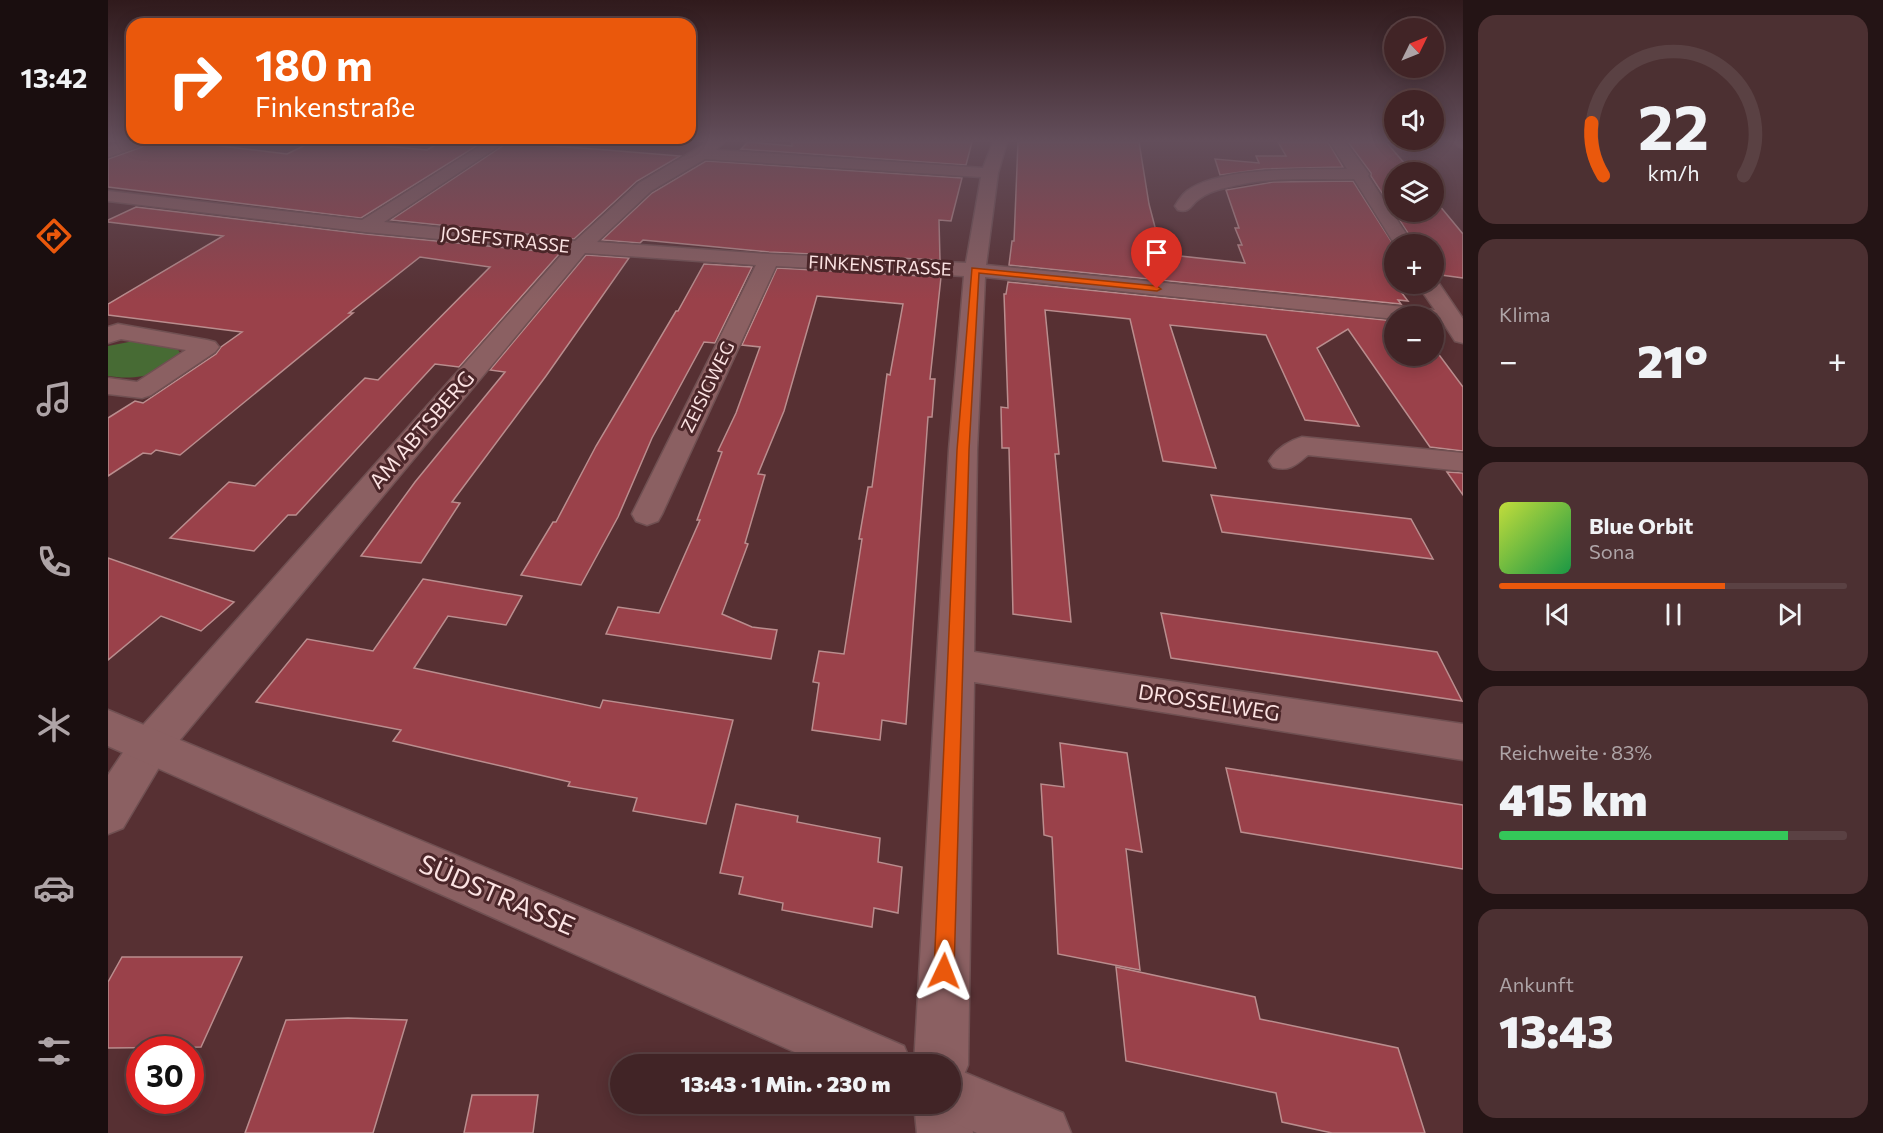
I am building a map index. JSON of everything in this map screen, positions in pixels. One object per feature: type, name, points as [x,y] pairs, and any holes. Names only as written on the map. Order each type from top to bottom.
[{"type":"street","points":[[365,226],[414,195]]},
{"type":"street","name":"AM ABTSBERG","points":[[108,813],[129,736],[580,247],[636,195]]},
{"type":"street","points":[[941,1054],[963,450],[975,270],[988,195]]},
{"type":"street","points":[[1184,206],[1193,195]]},
{"type":"street","points":[[1374,195],[1398,234]]},
{"type":"street","name":"JOSEFSTRASSE","points":[[108,196],[365,226],[580,247]]},
{"type":"street","name":"FINKENSTRASSE","points":[[580,247],[769,260],[975,270],[1384,315]]},
{"type":"street","name":"ZEISIGWEG","points":[[647,514],[769,260]]},
{"type":"street","points":[[108,336],[118,330],[207,346],[142,390],[108,386]]},
{"type":"street","points":[[1282,461],[1302,446],[1463,462]]},
{"type":"street","name":"DROSSELWEG","points":[[954,664],[1463,742]]},
{"type":"street","name":"SÜDSTRASSE","points":[[129,736],[860,1054]]},
{"type":"street","points":[[961,1098],[1043,1133]]},
{"type":"street","points":[[943,1114],[945,1133]]},
{"type":"green space","points":[[134,341],[176,346],[180,353],[174,361],[158,372],[138,377],[108,376],[108,346]]},
{"type":"building","points":[[172,195],[398,195],[361,218]]},
{"type":"building","points":[[429,195],[622,195],[574,239],[391,220]]},
{"type":"building","points":[[650,195],[958,195],[951,221],[939,220],[940,260],[769,252],[643,240],[640,243],[602,240]]},
{"type":"building","points":[[1016,195],[1148,195],[1162,254],[1245,263],[1238,245],[1242,245],[1235,228],[1239,228],[1228,195],[1362,195],[1387,234],[1384,234],[1384,294],[1403,294],[1408,301],[1398,300],[1401,304],[1009,265],[1012,241],[1014,241]]},
{"type":"building","points":[[136,207],[365,234],[560,253],[459,367],[435,364],[296,515],[288,515],[254,551],[170,538],[229,482],[255,486],[365,378],[378,380],[490,267],[420,257],[349,313],[353,313],[180,455],[156,450],[151,454],[143,453],[108,476],[108,418],[135,401],[143,403],[216,354],[221,347],[242,332],[108,315],[108,304],[223,236],[108,222]]},
{"type":"building","points":[[1444,211],[1463,234],[1463,278],[1444,275],[1444,234],[1409,234],[1401,222],[1444,222]]},
{"type":"building","points":[[586,255],[629,258],[546,376],[452,502],[460,503],[421,563],[361,556],[415,482],[505,372],[490,370]]},
{"type":"building","points":[[704,264],[752,267],[715,343],[704,342],[652,438],[618,517],[581,585],[521,575],[553,522],[556,522],[596,446]]},
{"type":"building","points":[[777,268],[941,277],[930,379],[935,379],[932,417],[928,417],[906,724],[882,720],[880,740],[812,730],[819,683],[813,682],[819,651],[844,654],[862,539],[859,539],[868,487],[872,487],[887,374],[890,375],[903,304],[817,296],[784,411],[758,474],[765,475],[745,543],[748,544],[722,614],[752,627],[777,630],[771,659],[606,634],[618,607],[659,613],[700,520],[697,520],[722,452],[718,451],[736,413],[760,347],[742,345]]},
{"type":"building","points":[[1008,282],[1384,320],[1384,366],[1444,366],[1444,361],[1463,387],[1463,451],[1430,447],[1348,329],[1317,348],[1359,426],[1305,420],[1266,335],[1170,325],[1216,468],[1163,461],[1130,319],[1045,310],[1059,454],[1055,454],[1071,622],[1013,614],[1009,448],[1002,448],[1001,407],[1008,408],[1004,294],[1006,294]]},
{"type":"building","points":[[1447,472],[1463,473],[1463,495]]},
{"type":"building","points":[[1211,495],[1411,519],[1433,559],[1222,532]]},
{"type":"building","points":[[108,558],[234,602],[201,631],[161,616],[108,660]]},
{"type":"building","points":[[423,579],[522,596],[506,625],[448,616],[414,668],[600,708],[603,700],[733,720],[706,824],[633,811],[637,798],[568,786],[570,782],[393,741],[401,730],[256,702],[307,639],[373,651]]},
{"type":"building","points":[[1161,613],[1437,652],[1462,701],[1171,658]]},
{"type":"building","points":[[1060,743],[1127,753],[1142,852],[1126,849],[1140,970],[1058,954],[1052,837],[1044,835],[1041,784],[1064,787]]},
{"type":"building","points":[[1226,768],[1463,805],[1463,869],[1241,832]]},
{"type":"building","points":[[736,804],[798,816],[797,822],[880,838],[878,862],[902,867],[898,913],[874,908],[872,927],[782,910],[783,903],[739,894],[743,877],[720,873]]},
{"type":"building","points":[[122,957],[242,957],[204,1040],[204,1036],[126,1036],[126,1048],[108,1048],[108,982]]},
{"type":"building","points":[[1116,967],[1255,997],[1260,1019],[1398,1048],[1425,1133],[1332,1133],[1282,1122],[1276,1093],[1126,1061]]},
{"type":"building","points":[[348,1018],[407,1020],[373,1133],[245,1133],[286,1020]]},
{"type":"building","points":[[472,1095],[538,1095],[533,1133],[464,1133]]},
{"type":"route","points":[[944,971],[963,450],[975,270],[1157,289]]}]
